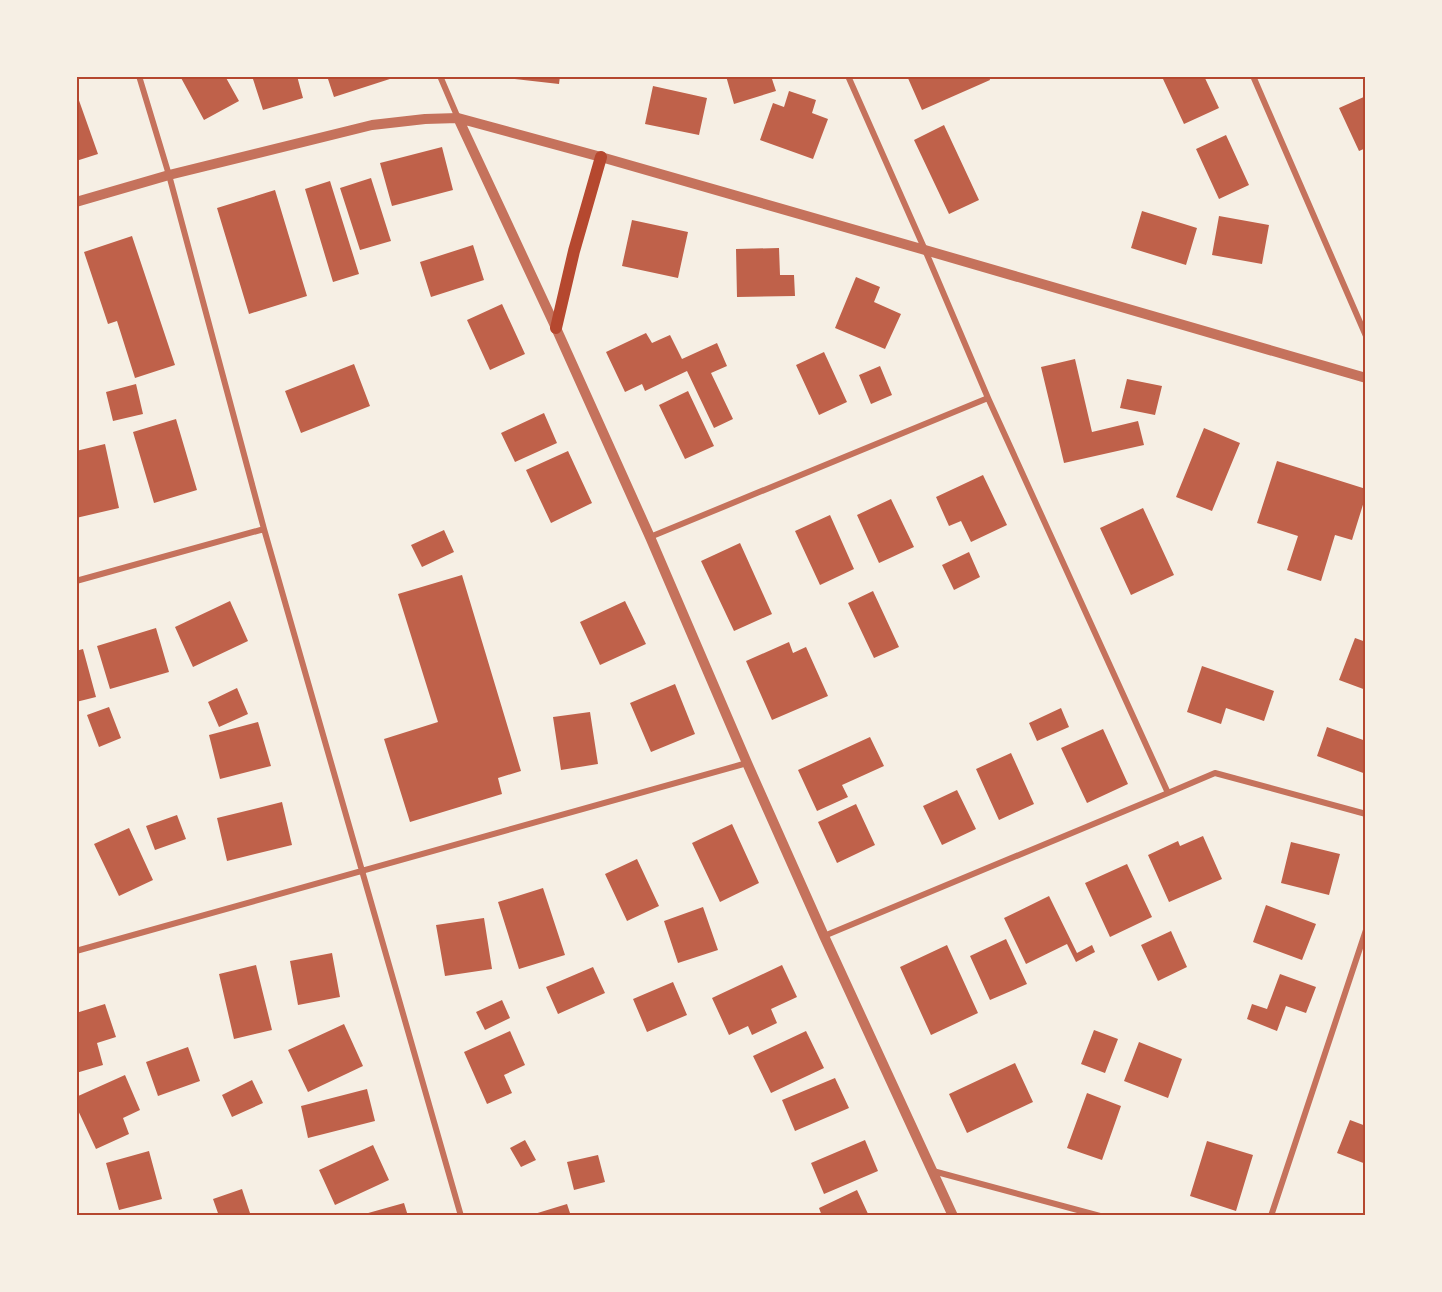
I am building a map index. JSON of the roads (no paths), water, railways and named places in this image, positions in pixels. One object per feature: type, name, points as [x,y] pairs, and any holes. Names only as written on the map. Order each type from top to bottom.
[{"type":"main road","points":[[556,328],[574,251],[601,157]]},
{"type":"street","points":[[139,76],[169,175],[264,529],[461,1215]]},
{"type":"street","points":[[440,76],[650,537],[824,936],[954,1215]]},
{"type":"street","points":[[848,76],[926,250],[988,398],[1168,794]]},
{"type":"street","points":[[1253,76],[1365,336]]},
{"type":"street","points":[[76,202],[169,175],[372,125],[458,118],[926,250],[1365,378]]},
{"type":"street","points":[[650,537],[988,398]]},
{"type":"street","points":[[76,581],[264,529]]},
{"type":"street","points":[[76,951],[747,763]]},
{"type":"street","points":[[824,936],[1215,773],[1365,814]]},
{"type":"street","points":[[1271,1215],[1365,930]]},
{"type":"street","points":[[933,1171],[1100,1215]]}]
